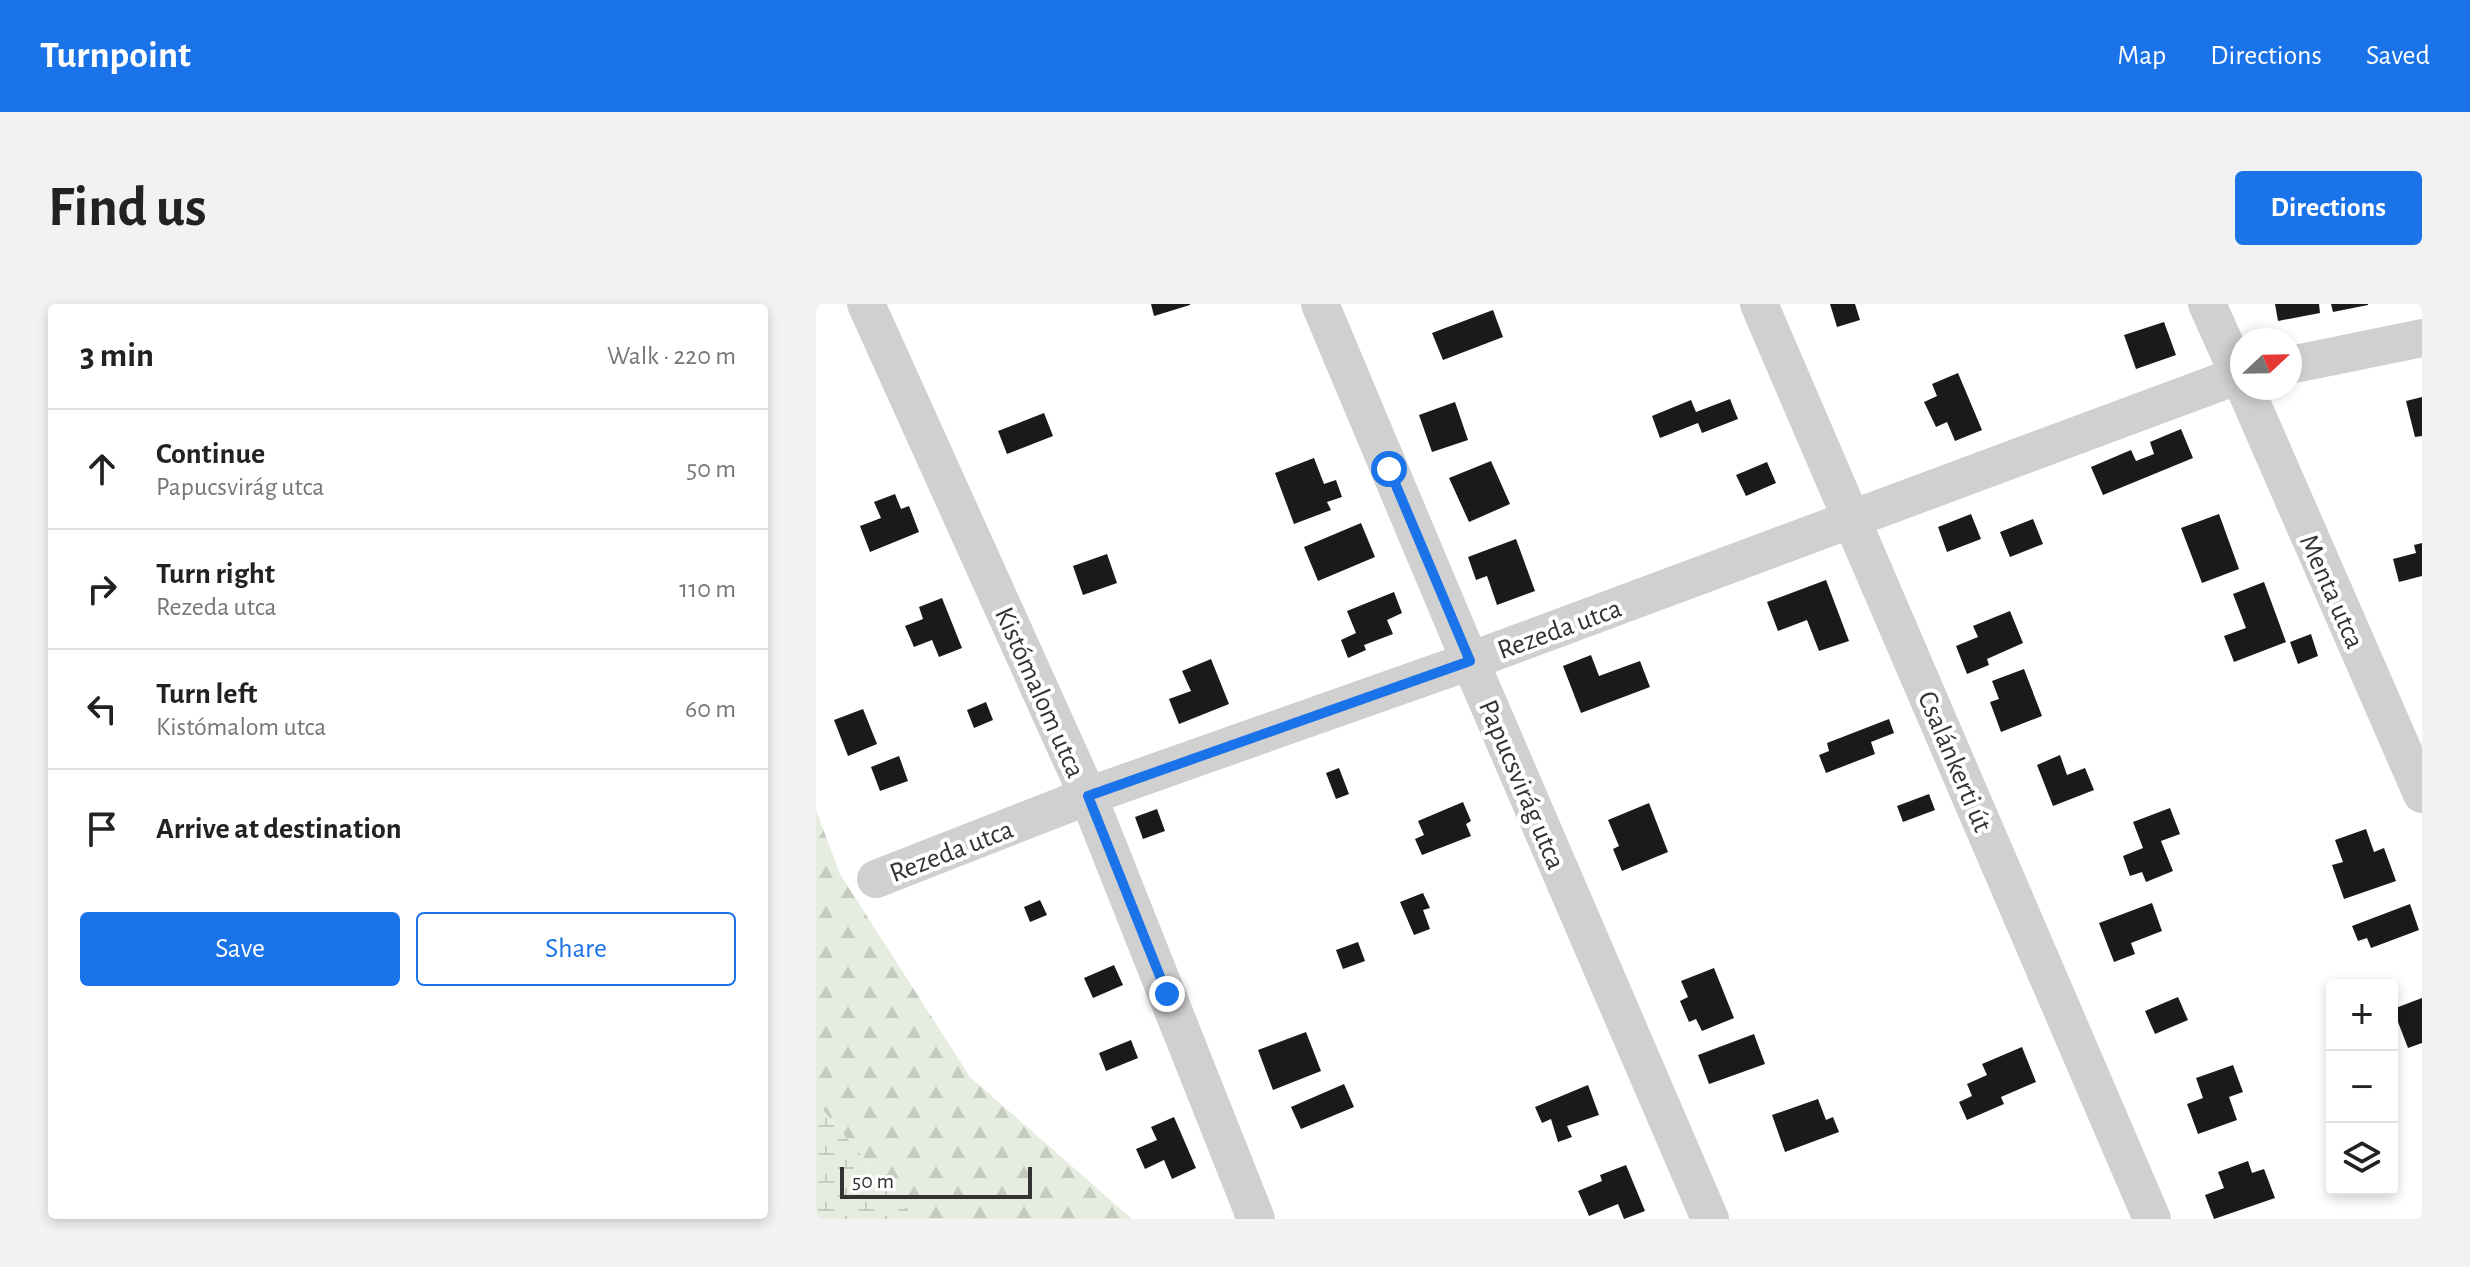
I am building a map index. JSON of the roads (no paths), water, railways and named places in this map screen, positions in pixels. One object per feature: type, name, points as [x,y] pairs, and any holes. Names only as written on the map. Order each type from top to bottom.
[{"type":"street","name":"Kistómalom utca","points":[[866,304],[1088,796],[1256,1219]]},
{"type":"street","name":"Papucsvirág utca","points":[[1320,304],[1710,1219]]},
{"type":"street","name":"Csalánkerti út","points":[[1759,304],[2152,1219]]},
{"type":"street","name":"Menta utca","points":[[2207,304],[2230,354]]},
{"type":"street","points":[[2302,363],[2422,338]]},
{"type":"street","name":"Rezeda utca","points":[[876,879],[1088,796],[1470,661],[2230,384]]},
{"type":"street","name":"Menta utca","points":[[2251,400],[2422,794]]}]
